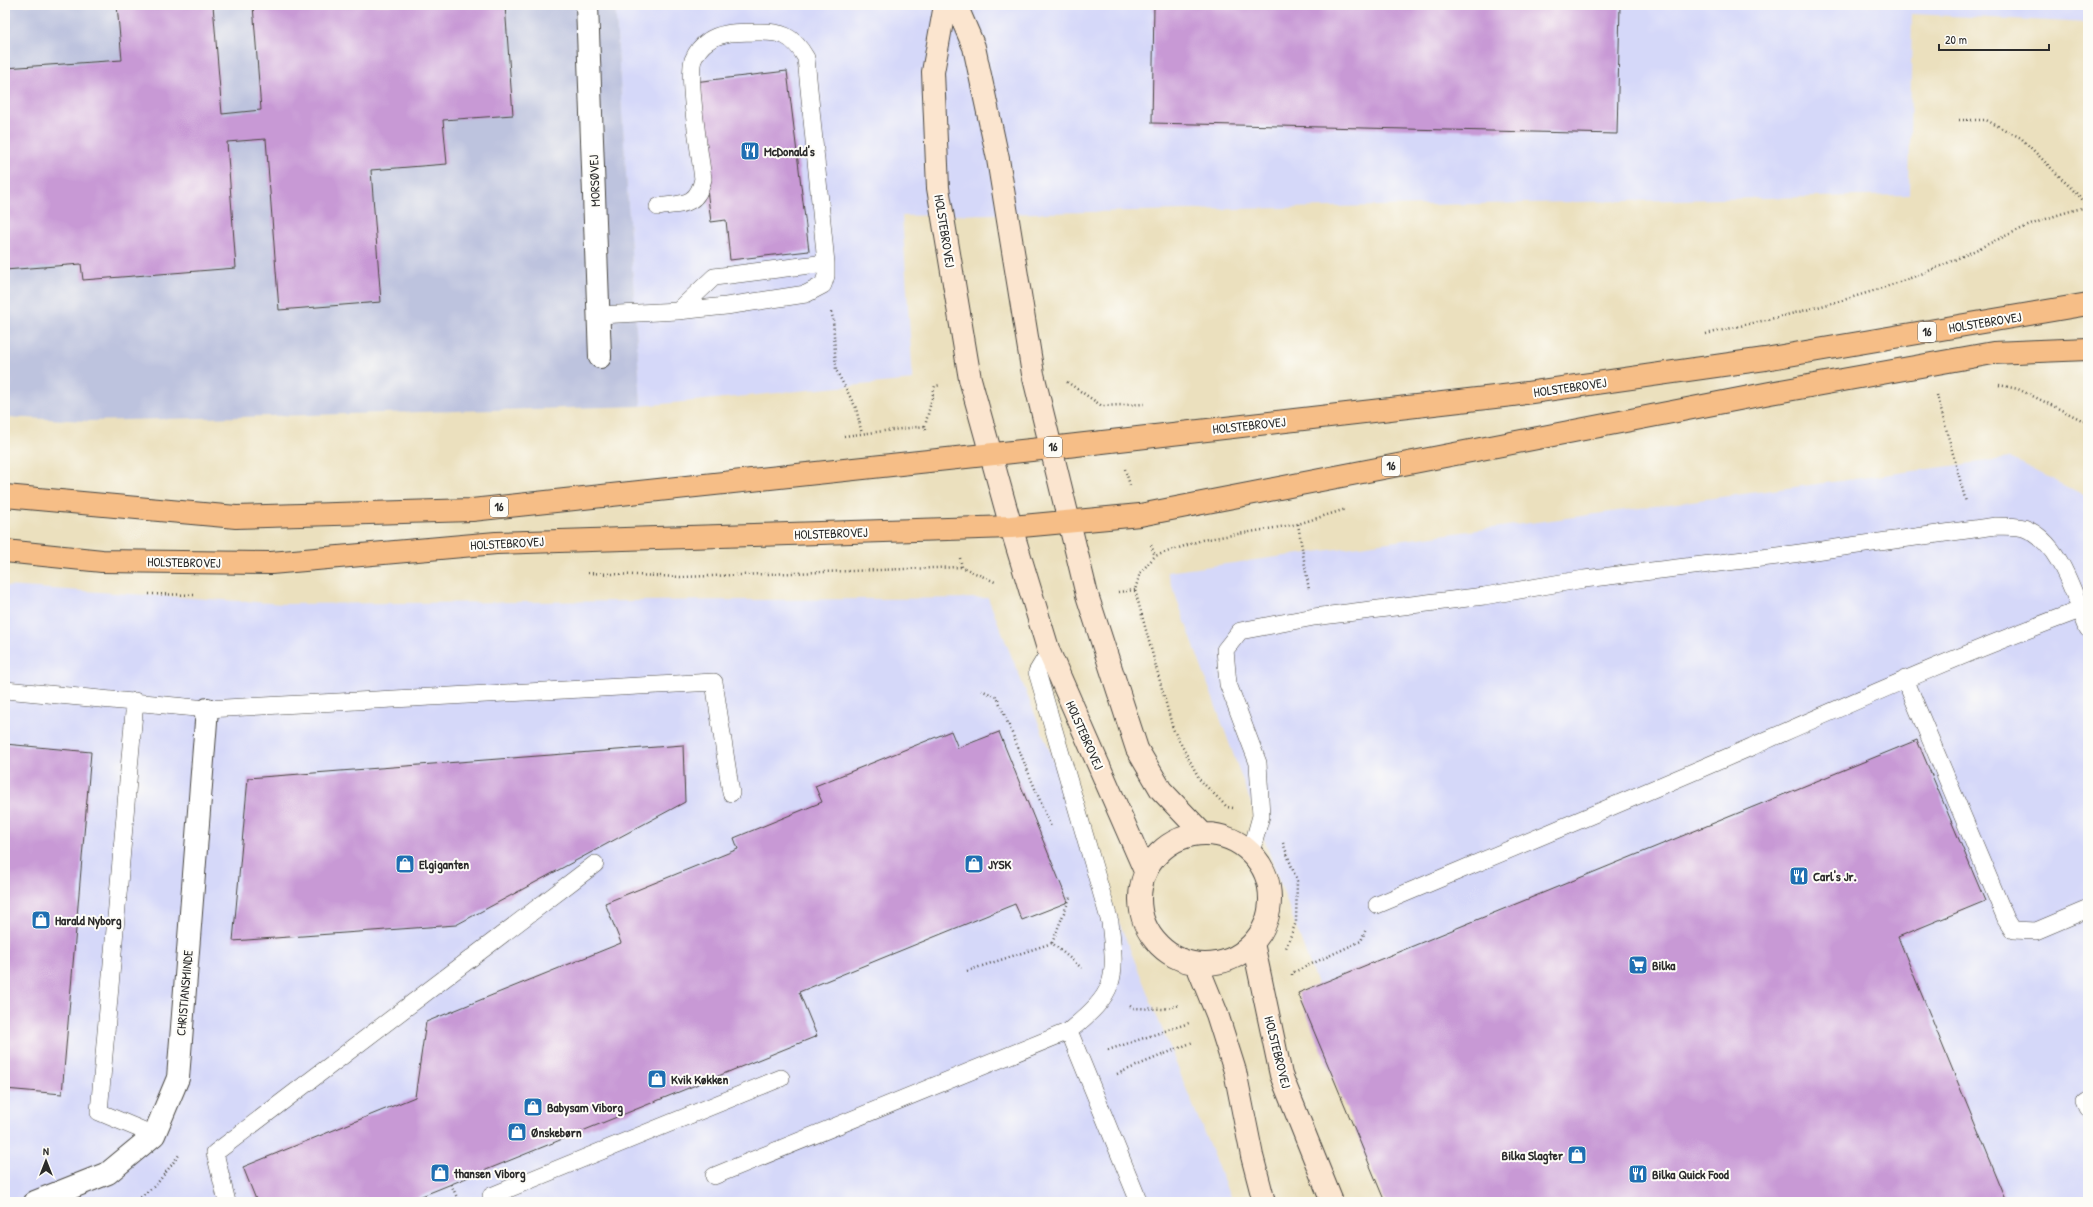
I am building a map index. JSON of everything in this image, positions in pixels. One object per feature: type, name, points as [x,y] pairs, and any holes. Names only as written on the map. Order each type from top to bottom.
[{"type":"main road","name":"HOLSTEBROVEJ","points":[[5,496],[236,517],[472,510],[991,453],[1050,448],[1114,439],[1512,395],[1773,358],[2088,304]]},
{"type":"main road","name":"HOLSTEBROVEJ","points":[[5,551],[102,561],[271,563],[496,543],[1011,527],[1140,515],[1770,393],[1993,353],[2088,349]]},
{"type":"street","name":"MORSØVEJ","points":[[587,5],[600,357]]},
{"type":"street","name":"HOLSTEBROVEJ","points":[[945,5],[933,72],[938,188],[970,379],[1011,527],[1049,652],[1145,871]]},
{"type":"street","points":[[956,5],[974,47],[998,159],[1033,374],[1087,595],[1137,749],[1161,790],[1202,833]]},
{"type":"street","name":"CHRISTIANSMINDE","points":[[35,1202],[108,1173],[154,1135],[178,1078],[207,709]]},
{"type":"street","points":[[1202,833],[1220,835],[1237,841],[1251,852],[1263,868],[1270,887],[1270,907],[1264,927],[1253,943],[1237,956],[1218,963],[1197,965],[1177,958],[1160,947],[1147,931],[1140,912],[1139,891],[1145,871],[1155,856],[1168,844],[1184,836],[1202,833]]},
{"type":"street","name":"HOLSTEBROVEJ","points":[[1253,943],[1281,1075],[1332,1202]]},
{"type":"street","points":[[1197,965],[1217,1014],[1235,1071],[1252,1156],[1264,1202]]},
{"type":"lane","points":[[599,315],[678,311],[726,306],[806,294],[823,285],[826,276],[826,263],[806,58],[792,38],[783,34],[768,32],[724,34],[709,41],[700,49],[694,60],[692,69],[703,179],[700,193],[689,202],[658,207]]},
{"type":"lane","points":[[678,311],[714,277],[826,263]]},
{"type":"lane","points":[[1251,852],[1262,816],[1258,763],[1228,684],[1225,650],[1240,632],[1314,617],[1484,596],[1584,580],[1778,556],[1972,527],[1996,526],[2023,528],[2039,537],[2057,556],[2088,629]]},
{"type":"lane","points":[[1377,905],[1577,821],[1906,679],[2012,635],[2080,610]]},
{"type":"lane","points":[[714,1176],[1068,1031],[1094,1010],[1109,990],[1114,961],[1110,922],[1037,672],[1049,652]]},
{"type":"lane","points":[[1906,679],[2006,919],[2013,930],[2036,931],[2088,909]]},
{"type":"lane","points":[[5,690],[135,701],[207,709],[714,682],[732,793]]},
{"type":"lane","points":[[135,701],[99,1112],[154,1135]]},
{"type":"lane","points":[[226,1202],[215,1153],[595,864]]},
{"type":"lane","points":[[1068,1031],[1138,1202]]},
{"type":"lane","points":[[494,1202],[491,1196],[781,1078]]},
{"type":"lane","points":[[2088,1100],[2085,1102],[2088,1109]]},
{"type":"path","points":[[1959,120],[1986,120],[2021,138],[2088,206]]},
{"type":"path","points":[[1705,335],[1841,302],[1931,270],[2062,212],[2088,206]]},
{"type":"path","points":[[820,287],[833,318],[836,370],[856,408],[862,434]]},
{"type":"path","points":[[1033,374],[1064,380],[1102,406],[1155,556]]},
{"type":"path","points":[[1992,384],[2018,389],[2088,423]]},
{"type":"path","points":[[1937,394],[1972,527]]},
{"type":"path","points":[[1102,406],[1147,404]]},
{"type":"path","points":[[844,436],[925,426]]},
{"type":"path","points":[[1298,524],[1314,617]]},
{"type":"path","points":[[581,573],[682,577],[962,567]]},
{"type":"path","points":[[1135,590],[1173,730],[1200,780],[1227,807],[1262,816],[1276,824],[1297,881],[1296,922],[1286,949]]},
{"type":"path","points":[[143,594],[166,596],[198,595]]},
{"type":"path","points":[[981,690],[997,697],[1051,828]]},
{"type":"path","points":[[1052,942],[1072,893]]},
{"type":"path","points":[[1080,1059],[1217,1014]]},
{"type":"path","points":[[451,1184],[459,1202]]},
{"type":"shaded area","points":[[5,5],[615,5],[641,406],[89,421],[5,417]]},
{"type":"shaded area","points":[[615,5],[2088,5],[2088,23],[1912,14],[1909,195],[902,216],[913,380],[641,406]]},
{"type":"shaded area","points":[[2010,458],[2088,497],[2088,1202],[1396,1202],[1167,572]]},
{"type":"shaded area","points":[[5,586],[285,604],[988,598],[1232,1202],[5,1202]]},
{"type":"building","points":[[117,5],[213,5],[222,114],[261,110],[253,5],[505,5],[513,115],[443,120],[447,164],[371,170],[381,302],[279,310],[266,139],[227,142],[236,268],[83,280],[81,264],[5,270],[5,68],[122,60]]},
{"type":"building","points":[[1154,5],[1620,5],[1617,134],[1152,123]]},
{"type":"building","name":"McDonald's","points":[[787,71],[809,251],[730,260],[726,220],[711,222],[694,82]]},
{"type":"building","points":[[951,731],[958,748],[999,732],[1068,902],[1022,920],[1015,904],[799,992],[817,1036],[407,1202],[257,1202],[243,1167],[415,1097],[426,1022],[621,943],[605,903],[738,849],[734,838],[822,802],[815,786]]},
{"type":"building","name":"Bilka","points":[[1917,740],[1985,901],[1898,937],[2007,1202],[1385,1202],[1298,993]]},
{"type":"building","name":"Harald Nyborg","points":[[5,744],[91,752],[62,1094],[5,1089]]},
{"type":"building","name":"Elgiganten","points":[[683,745],[685,802],[456,925],[233,941],[248,778]]},
{"type":"place","name":"McDonald's","points":[[750,151]]},
{"type":"place","name":"Elgiganten","points":[[405,864]]},
{"type":"place","name":"JYSK","points":[[974,864]]},
{"type":"place","name":"Carl's Jr.","points":[[1799,876]]},
{"type":"place","name":"Harald Nyborg","points":[[41,920]]},
{"type":"place","name":"Bilka","points":[[1638,965]]},
{"type":"place","name":"Kvik Køkken","points":[[657,1079]]},
{"type":"place","name":"Babysam Viborg","points":[[533,1107]]},
{"type":"place","name":"Ønskebørn","points":[[517,1132]]},
{"type":"place","name":"Bilka Slagter","points":[[1577,1155]]},
{"type":"place","name":"thansen Viborg","points":[[440,1173]]},
{"type":"place","name":"Bilka Quick Food","points":[[1638,1174]]}]
